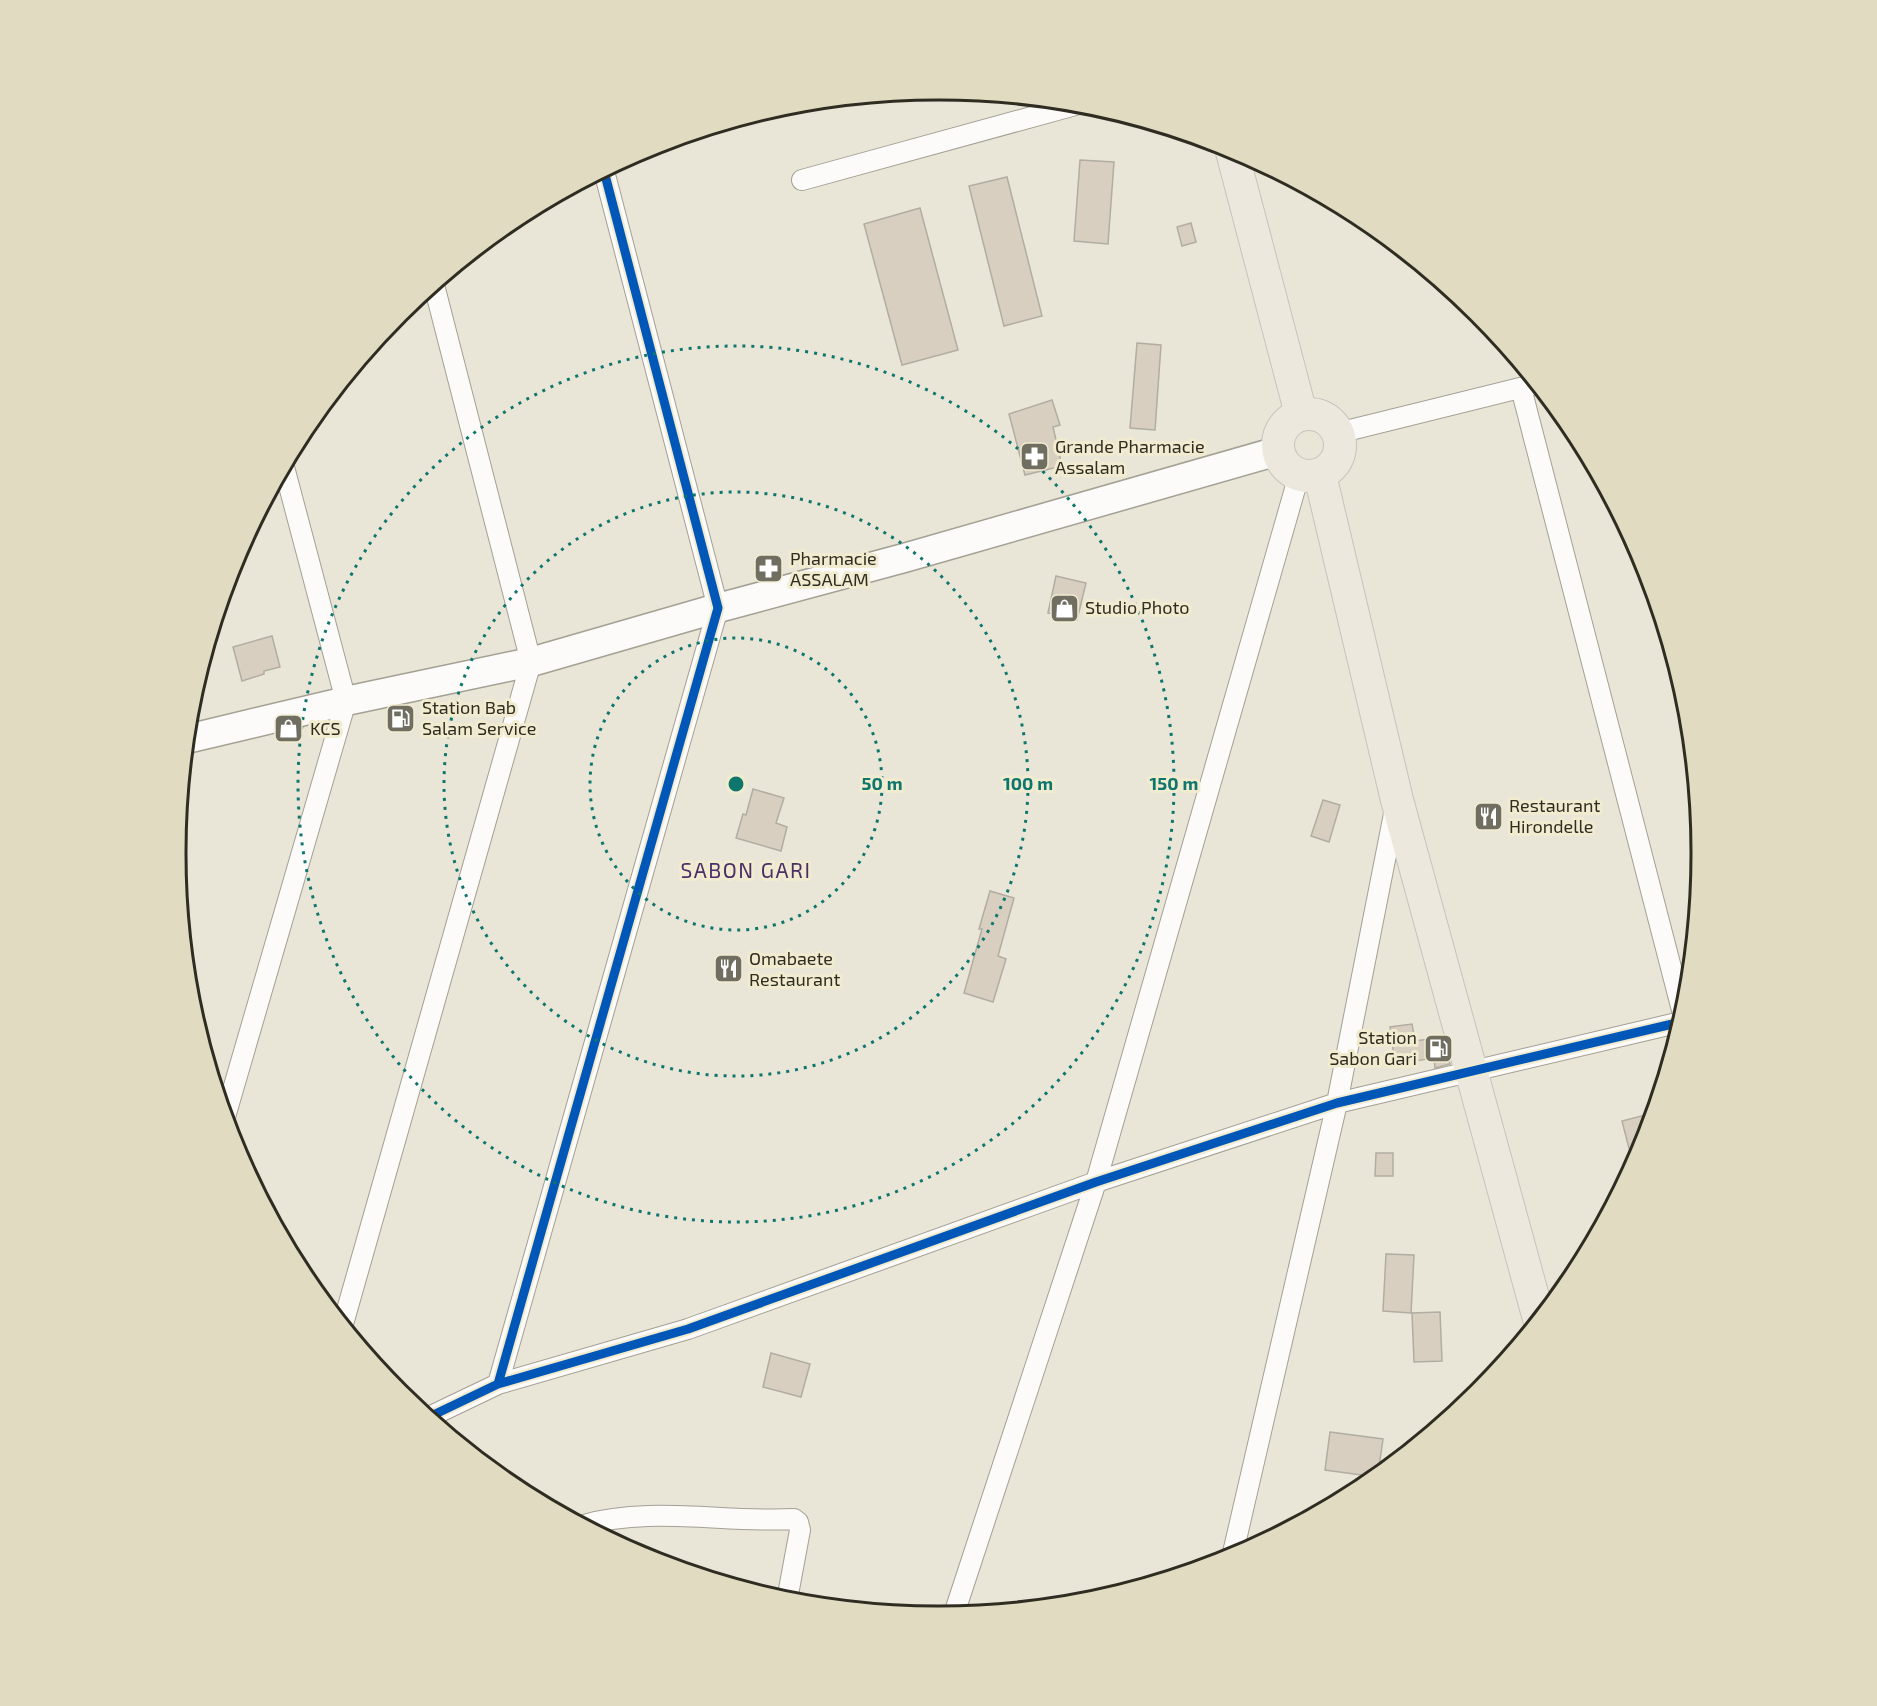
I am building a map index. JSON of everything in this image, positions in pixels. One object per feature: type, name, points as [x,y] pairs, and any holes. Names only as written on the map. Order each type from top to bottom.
[{"type":"main road","points":[[1235,162],[1301,414]]},
{"type":"main road","points":[[1301,414],[1327,419],[1338,433],[1339,453],[1329,470],[1309,475],[1285,466],[1278,451],[1280,432],[1285,424],[1301,414]]},
{"type":"main road","points":[[1309,475],[1537,1309]]},
{"type":"street","points":[[802,180],[1056,110]]},
{"type":"street","points":[[498,1384],[718,608],[606,178]]},
{"type":"street","points":[[345,1315],[531,662],[436,293]]},
{"type":"street","points":[[1338,433],[1528,386]]},
{"type":"street","points":[[1528,387],[1678,994]]},
{"type":"street","points":[[195,737],[346,701],[531,662],[1278,451]]},
{"type":"street","points":[[957,1605],[1096,1182],[1309,475]]},
{"type":"street","points":[[229,1103],[346,701],[287,477]]},
{"type":"street","points":[[1235,1544],[1337,1103],[1397,800]]},
{"type":"street","points":[[438,1415],[498,1384],[688,1329],[1096,1182],[1337,1103],[1671,1024]]},
{"type":"street","points":[[594,1522],[634,1516],[794,1519],[798,1522],[800,1530],[789,1590]]},
{"type":"building","points":[[1080,160],[1114,162],[1108,244],[1074,241]]},
{"type":"building","points":[[1007,177],[1042,316],[1004,326],[969,186]]},
{"type":"building","points":[[920,208],[958,350],[902,365],[864,224]]},
{"type":"building","points":[[1191,223],[1196,242],[1182,246],[1177,227]]},
{"type":"building","points":[[1137,343],[1161,345],[1155,430],[1130,428]]},
{"type":"building","points":[[1052,400],[1060,425],[1053,427],[1062,466],[1025,475],[1009,414]]},
{"type":"building","points":[[1056,576],[1086,583],[1077,620],[1048,613]]},
{"type":"building","points":[[272,636],[280,667],[242,681],[233,647]]},
{"type":"building","points":[[753,789],[784,798],[776,823],[787,827],[781,851],[736,838],[743,814],[746,815]]},
{"type":"building","points":[[1323,800],[1340,805],[1329,842],[1311,836]]},
{"type":"building","points":[[990,891],[1014,898],[998,956],[1006,959],[993,1002],[964,993]]},
{"type":"building","points":[[1412,1024],[1415,1041],[1443,1037],[1450,1064],[1435,1068],[1434,1058],[1395,1064],[1390,1027]]},
{"type":"building","points":[[1643,1115],[1630,1151],[1622,1121]]},
{"type":"building","points":[[1376,1153],[1393,1153],[1393,1176],[1375,1176]]},
{"type":"building","points":[[1386,1254],[1414,1255],[1411,1313],[1383,1311]]},
{"type":"building","points":[[1440,1312],[1442,1361],[1414,1362],[1412,1313]]},
{"type":"building","points":[[771,1353],[810,1364],[801,1397],[763,1387]]},
{"type":"building","points":[[1330,1432],[1383,1439],[1380,1463],[1362,1475],[1325,1470]]},
{"type":"cycle path","points":[[498,1384],[718,608],[606,178]]},
{"type":"cycle path","points":[[436,1414],[498,1384],[688,1329],[1096,1182],[1337,1103],[1671,1024]]},
{"type":"place","name":"Grande Pharmacie Assalam","points":[[1034,457]]},
{"type":"place","name":"Pharmacie ASSALAM","points":[[769,569]]},
{"type":"place","name":"Studio Photo","points":[[1064,608]]},
{"type":"place","name":"Station Bab Salam Service","points":[[401,718]]},
{"type":"place","name":"KCS","points":[[289,729]]},
{"type":"place","name":"Restaurant Hirondelle","points":[[1488,816]]},
{"type":"place","name":"Omabaete Restaurant","points":[[728,969]]},
{"type":"place","name":"Station Sabon Gari","points":[[1438,1048]]},
{"type":"district","name":"SABON GARI","points":[[746,871]]}]
